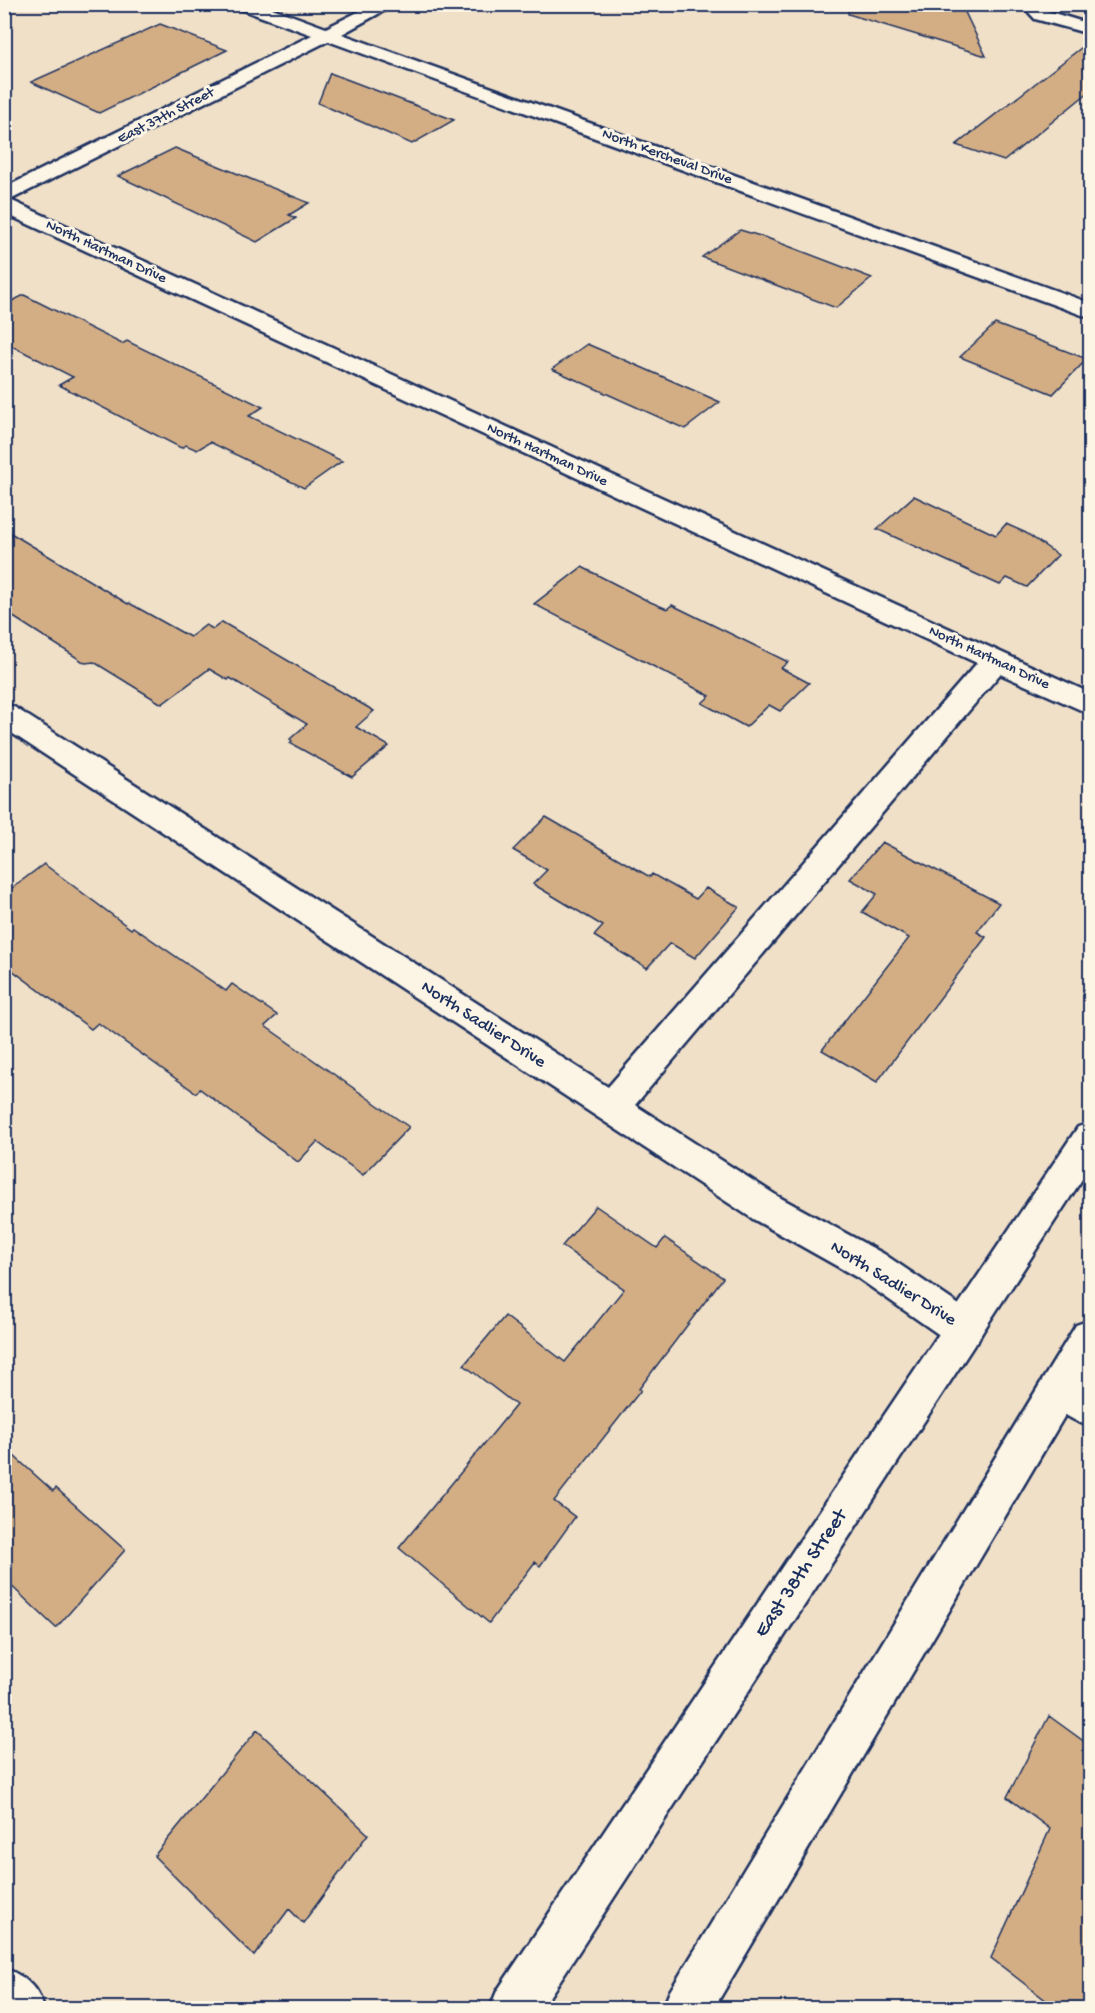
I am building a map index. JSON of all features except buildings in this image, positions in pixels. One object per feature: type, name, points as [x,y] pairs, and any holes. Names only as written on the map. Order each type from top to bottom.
[{"type":"street","name":"North Kercheval Drive","points":[[243,4],[1090,310]]},
{"type":"street","name":"East 37th Street","points":[[4,196],[388,4]]},
{"type":"street","points":[[1029,4],[1041,15],[1090,29]]},
{"type":"street","name":"North Hartman Drive","points":[[4,205],[1090,704]]},
{"type":"street","points":[[611,1108],[995,661]]},
{"type":"street","name":"North Sadlier Drive","points":[[4,714],[766,1208],[871,1266],[964,1330]]},
{"type":"street","name":"East 38th Street","points":[[514,2008],[1090,1138]]},
{"type":"street","points":[[687,2008],[1075,1397],[1090,1338]]},
{"type":"street","points":[[4,1992],[20,2008]]}]
